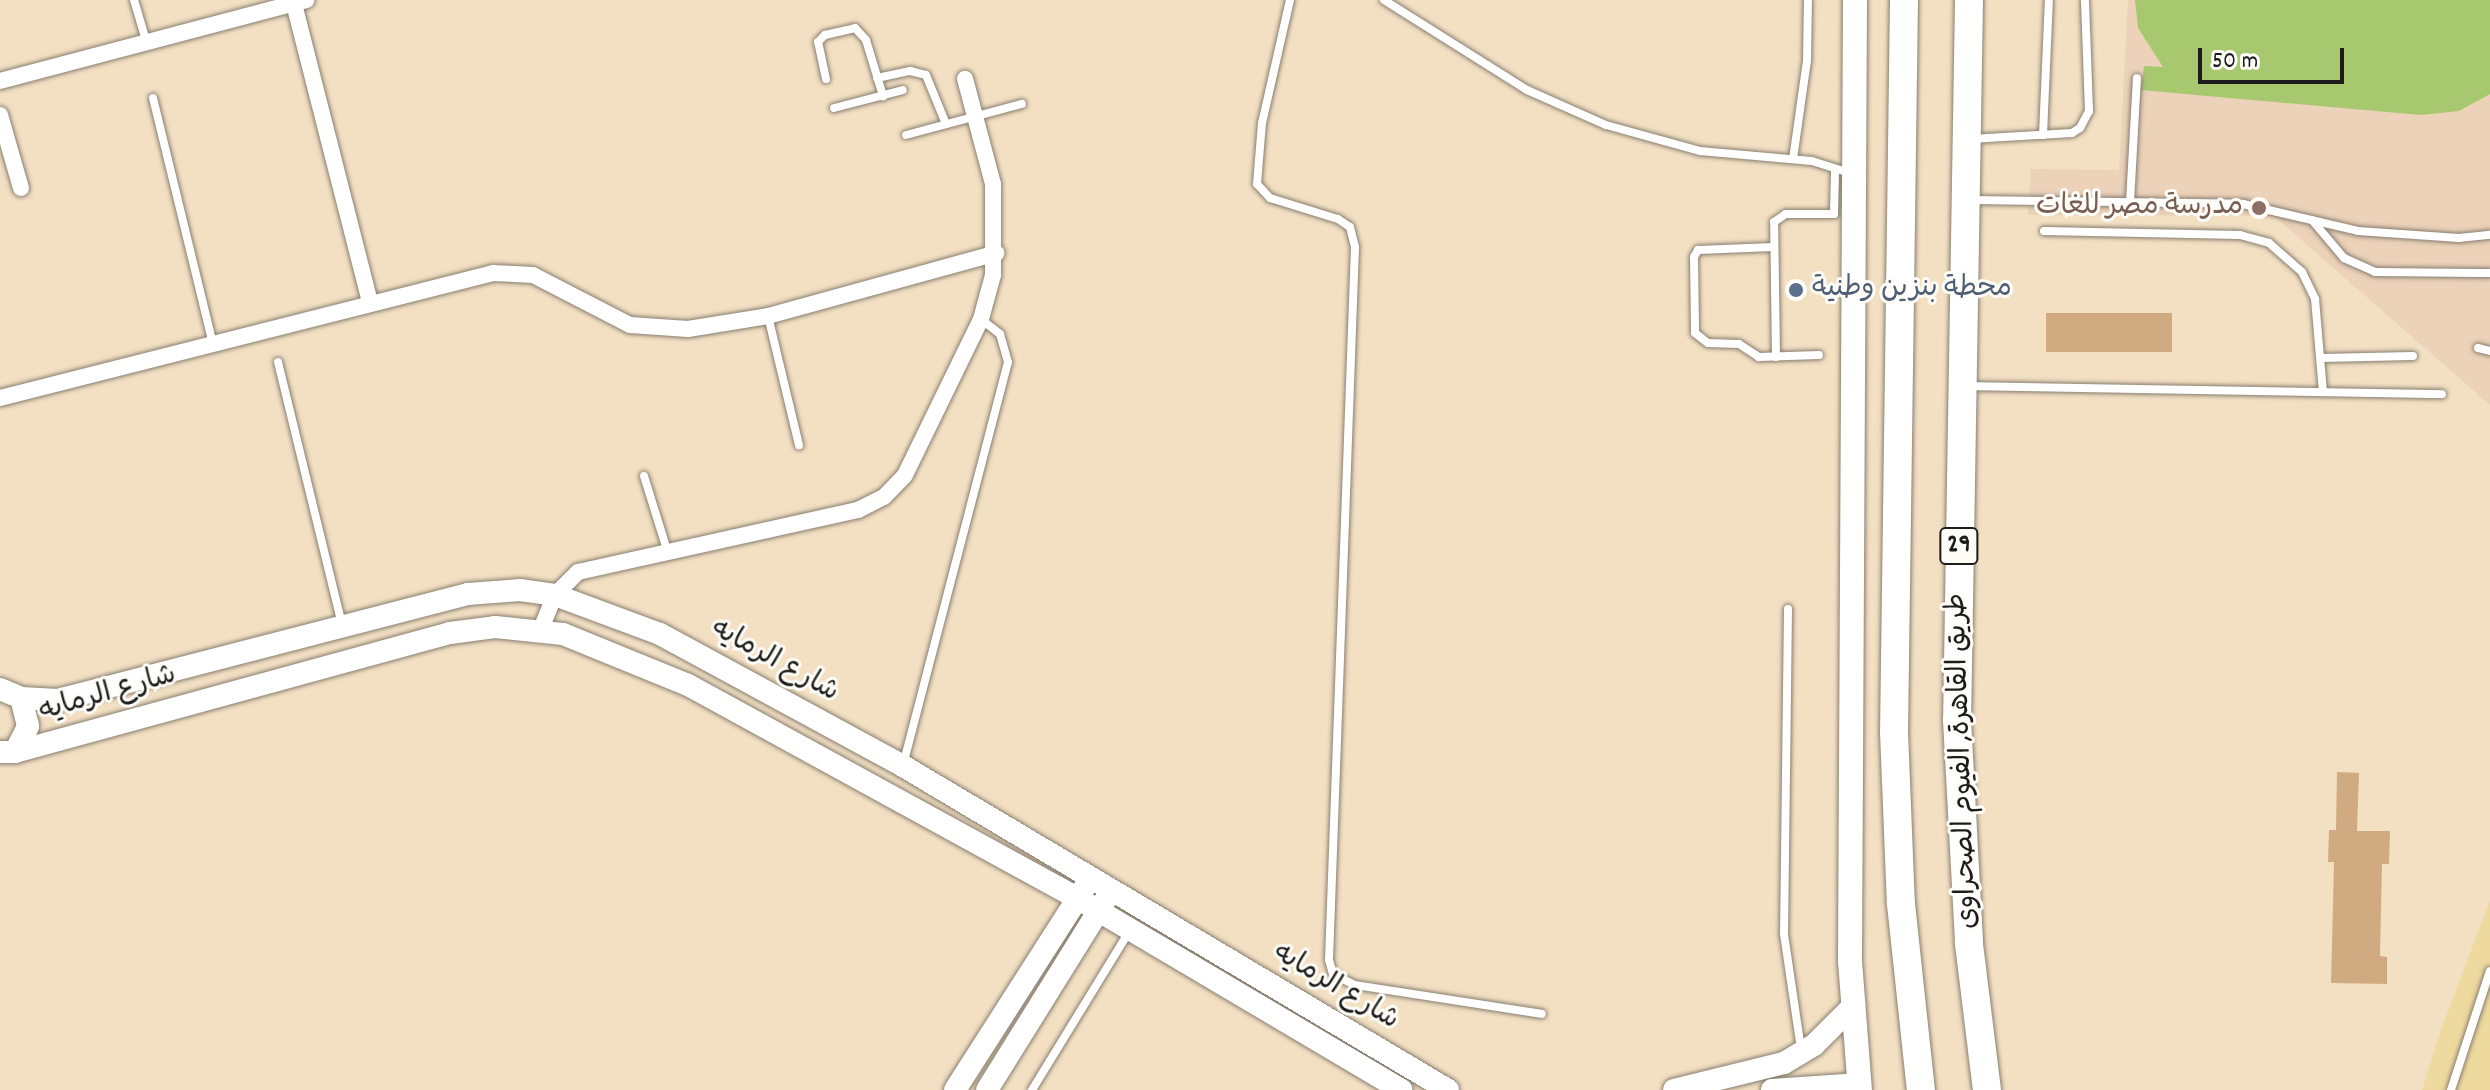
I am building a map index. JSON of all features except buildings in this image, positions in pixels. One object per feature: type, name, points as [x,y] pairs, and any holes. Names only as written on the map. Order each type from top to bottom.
[{"type":"highway","points":[[1904,0],[1894,732],[1901,904],[1921,1090]]},
{"type":"highway","name":"طريق القاهرة, الفيوم الصحراوى","points":[[1969,0],[1961,386],[1960,828],[1987,1090]]},
{"type":"main road","points":[[1855,0],[1845,172],[1849,759],[1854,1005],[1860,1087]]},
{"type":"street","points":[[0,81],[147,45],[298,1],[370,301]]},
{"type":"street","points":[[541,629],[555,595],[568,579],[592,566],[858,510],[884,497],[914,461],[981,319],[996,253],[993,184],[965,79]]},
{"type":"street","points":[[0,115],[21,188]]},
{"type":"street","points":[[0,398],[213,345],[370,301],[513,272],[533,275],[630,325],[688,329],[768,316],[996,253]]},
{"type":"street","name":"شارع الرمايه","points":[[0,689],[21,698],[58,700],[342,624],[468,594],[520,590],[555,595],[660,634],[903,766],[1448,1090]]},
{"type":"street","name":"شارع الرمايه","points":[[7,752],[450,633],[495,627],[541,629],[612,651],[688,685],[1077,898],[1402,1090]]},
{"type":"street","points":[[7,752],[28,726],[21,698]]},
{"type":"street","points":[[955,1090],[1091,877]]},
{"type":"street","points":[[987,1090],[1112,889]]},
{"type":"street","points":[[1674,1090],[1753,1074],[1802,1053],[1854,1005]]},
{"type":"street","points":[[1772,1090],[1860,1087]]},
{"type":"lane","points":[[134,0],[147,45]]},
{"type":"lane","points":[[1290,0],[1262,123],[1257,184],[1270,198],[1338,219],[1350,227],[1355,247],[1329,960],[1333,974],[1355,985],[1542,1014]]},
{"type":"lane","points":[[1384,0],[1527,90],[1579,115],[1700,151],[1793,159],[1845,172],[1834,214],[1781,215],[1773,226],[1776,357]]},
{"type":"lane","points":[[1793,159],[1807,61],[1808,0]]},
{"type":"lane","points":[[2043,135],[2049,0]]},
{"type":"lane","points":[[1965,140],[2072,133],[2089,111],[2085,0]]},
{"type":"lane","points":[[826,79],[818,42],[850,27],[863,34],[883,96]]},
{"type":"lane","points":[[877,78],[910,71],[926,75],[946,124]]},
{"type":"lane","points":[[2130,202],[2137,78]]},
{"type":"lane","points":[[834,108],[903,90]]},
{"type":"lane","points":[[153,98],[213,345]]},
{"type":"lane","points":[[906,135],[1022,104]]},
{"type":"lane","points":[[1964,199],[2243,204],[2366,232],[2490,235]]},
{"type":"lane","points":[[2312,220],[2338,253],[2375,272],[2490,273]]},
{"type":"lane","points":[[2044,231],[2240,235],[2269,243],[2293,261],[2310,285],[2319,313],[2323,392]]},
{"type":"lane","points":[[1773,247],[1698,250],[1692,322],[1703,341],[1736,343],[1755,357],[1819,355]]},
{"type":"lane","points":[[768,316],[799,445]]},
{"type":"lane","points":[[903,766],[1008,362],[1000,334],[981,319]]},
{"type":"lane","points":[[2478,348],[2490,351]]},
{"type":"lane","points":[[2321,358],[2413,356]]},
{"type":"lane","points":[[278,362],[342,624]]},
{"type":"lane","points":[[1961,386],[2442,394]]},
{"type":"lane","points":[[644,476],[667,550]]},
{"type":"lane","points":[[1788,609],[1784,934],[1802,1053]]},
{"type":"lane","points":[[1032,1090],[1144,908]]},
{"type":"lane","points":[[2451,1090],[2490,971]]},
{"type":"shaded area","name":"مدرسة مصر للغات","points":[[2128,0],[2490,0],[2490,405],[2274,216],[2028,215],[2031,169],[2119,170]]},
{"type":"green space","points":[[2135,0],[2490,0],[2490,94],[2459,111],[2421,115],[2141,90],[2144,66],[2163,67],[2138,28]]},
{"type":"sand","points":[[2490,900],[2490,1090],[2422,1090],[2440,1032]]},
{"type":"place","name":"مدرسة مصر للغات","points":[[2259,208]]},
{"type":"place","name":"محطة بنزين وطنية","points":[[1796,290]]}]
